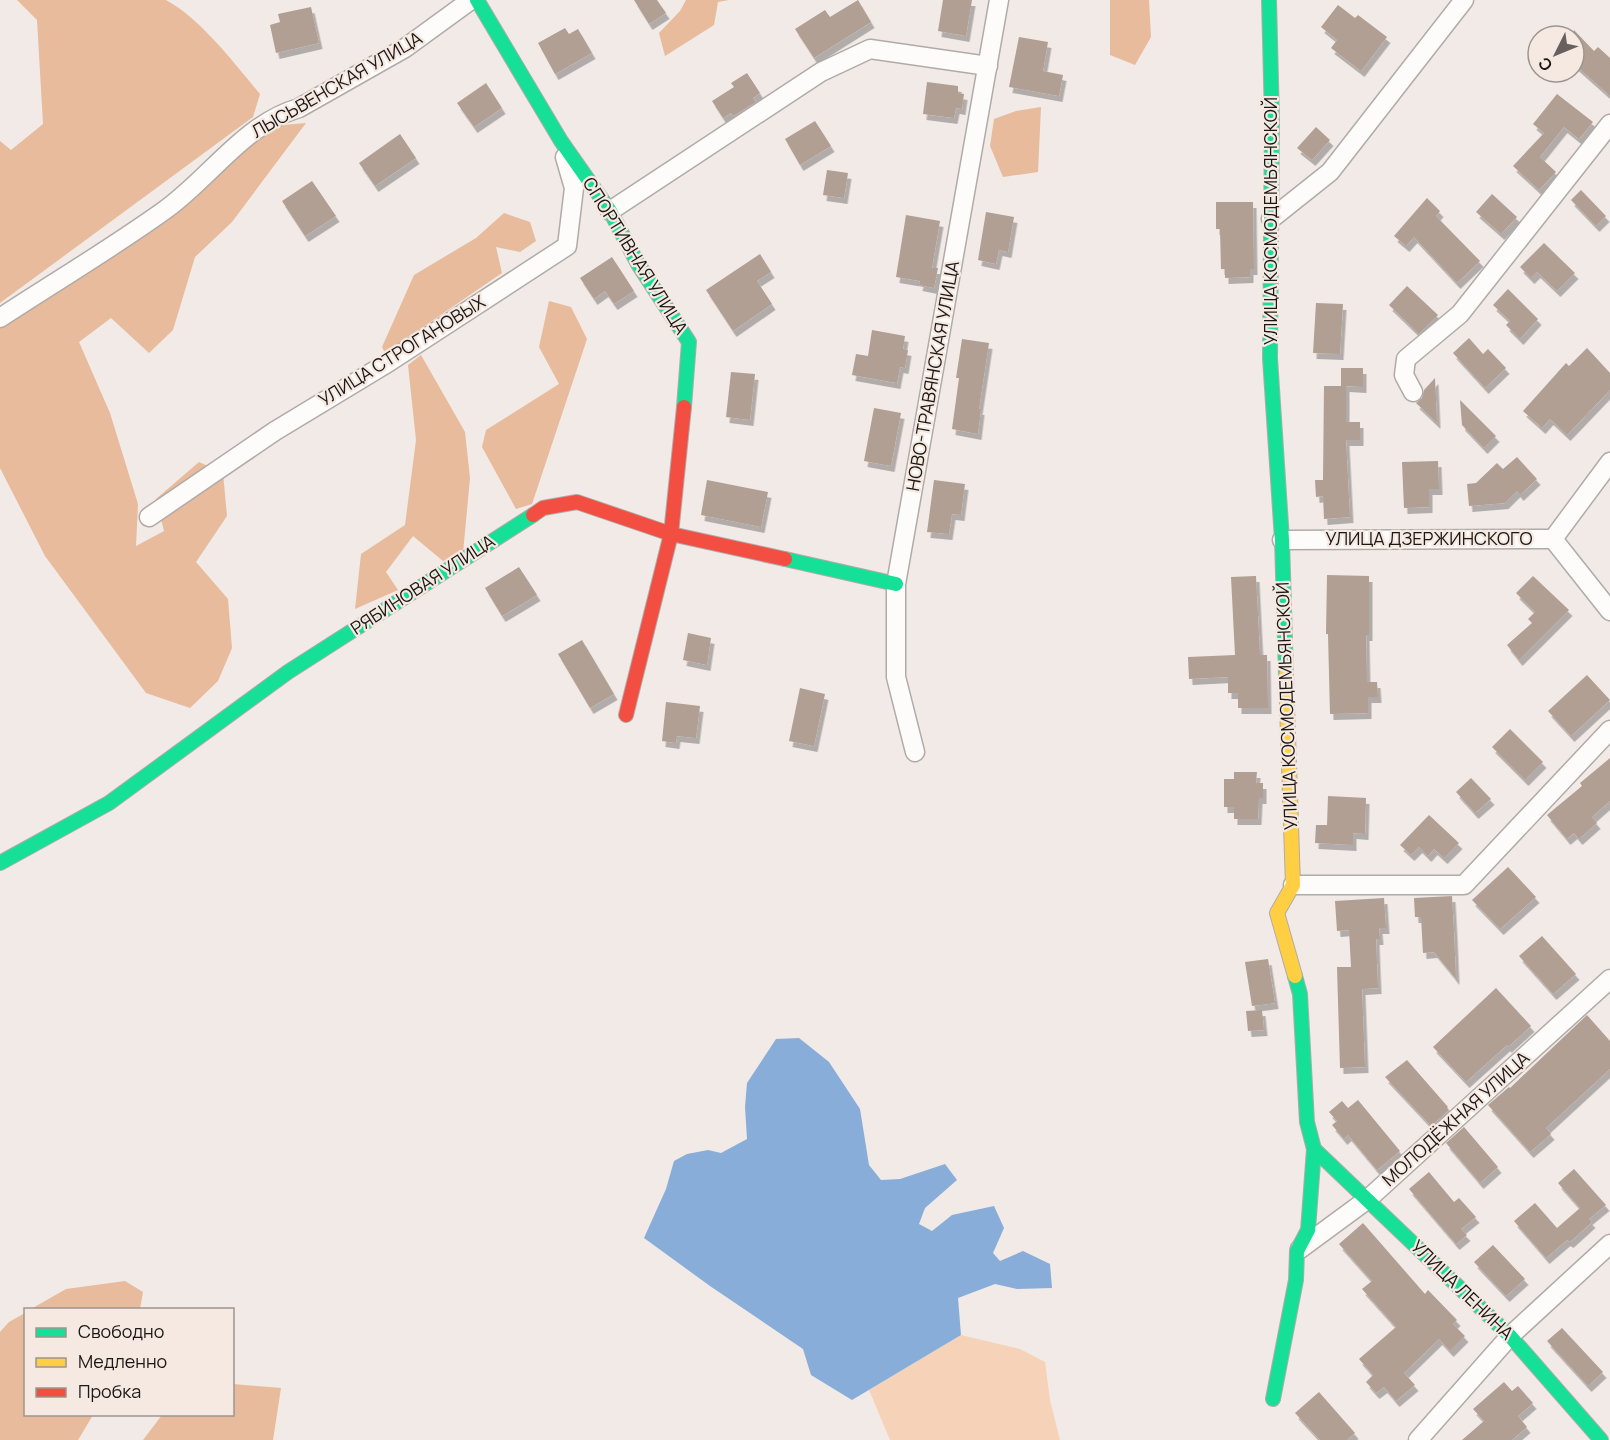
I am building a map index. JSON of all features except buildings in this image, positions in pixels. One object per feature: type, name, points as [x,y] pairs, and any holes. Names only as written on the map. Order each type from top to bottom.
[{"type":"street","name":"ЛЫСЬВЕНСКАЯ УЛИЦА","points":[[0,318],[167,209],[258,128],[283,112],[299,108],[405,48],[471,0]]},
{"type":"street","name":"СПОРТИВНАЯ УЛИЦА","points":[[477,0],[561,141],[610,212],[638,264],[689,342],[684,413],[670,534],[626,715]]},
{"type":"street","name":"НОВО-ТРАВЯНСКАЯ УЛИЦА","points":[[915,752],[896,677],[896,584],[999,0]]},
{"type":"street","name":"УЛИЦА КОСМОДЕМЬЯНСКОЙ","points":[[1269,0],[1272,120],[1270,358],[1282,540],[1293,885]]},
{"type":"street","points":[[1271,219],[1330,171],[1464,0]]},
{"type":"street","points":[[610,212],[821,72],[870,49],[988,66]]},
{"type":"street","points":[[1413,392],[1404,375],[1406,358],[1460,314],[1610,124]]},
{"type":"street","name":"УЛИЦА СТРОГАНОВЫХ","points":[[148,517],[275,431],[388,362],[567,246],[574,188],[561,141]]},
{"type":"street","name":"УЛИЦА ДЗЕРЖИНСКОГО","points":[[1282,540],[1553,539],[1610,462]]},
{"type":"street","name":"РЯБИНОВАЯ УЛИЦА","points":[[0,863],[109,803],[288,672],[543,508],[577,502],[670,534],[896,584]]},
{"type":"street","points":[[1553,539],[1610,611]]},
{"type":"street","points":[[1273,1399],[1296,1280],[1296,1251],[1308,1230],[1314,1149],[1307,1122],[1300,994],[1277,913],[1293,885],[1464,885],[1610,730]]},
{"type":"street","name":"МОЛОДЁЖНАЯ УЛИЦА","points":[[1296,1251],[1368,1199],[1610,979]]},
{"type":"street","name":"УЛИЦА ЛЕНИНА","points":[[1314,1149],[1510,1336],[1601,1440]]},
{"type":"street","points":[[1418,1440],[1510,1336],[1610,1244]]},
{"type":"shaded area","points":[[17,0],[166,0],[192,18],[204,30],[260,94],[253,117],[0,303],[0,141],[11,150],[43,124],[37,20]]},
{"type":"shaded area","points":[[686,0],[729,0],[718,2],[714,25],[665,56],[659,33],[680,11]]},
{"type":"shaded area","points":[[1110,0],[1149,0],[1151,37],[1135,65],[1110,55]]},
{"type":"shaded area","points":[[1041,107],[1038,172],[1003,177],[990,146],[994,119],[1016,111]]},
{"type":"shaded area","points":[[306,123],[232,222],[195,257],[173,330],[149,353],[111,318],[79,342],[110,413],[138,504],[136,546],[164,531],[156,499],[199,462],[223,473],[227,516],[196,562],[228,599],[232,648],[218,681],[190,708],[146,693],[45,556],[0,468],[0,328],[169,220],[272,126]]},
{"type":"shaded area","points":[[504,213],[530,222],[536,241],[520,252],[496,247],[502,273],[385,353],[382,347],[414,275],[476,238]]},
{"type":"shaded area","points":[[549,301],[571,307],[587,339],[532,504],[516,509],[482,447],[486,430],[559,384],[539,347]]},
{"type":"shaded area","points":[[421,355],[465,432],[470,478],[463,553],[443,561],[413,536],[386,572],[398,590],[355,609],[361,554],[405,525],[416,440],[408,365]]},
{"type":"shaded area","points":[[125,1281],[143,1292],[140,1308],[33,1308],[66,1289]]},
{"type":"shaded area","points":[[24,1314],[24,1416],[92,1416],[78,1440],[0,1440],[0,1332],[9,1322]]},
{"type":"shaded area","points":[[961,1335],[1020,1349],[1045,1362],[1050,1400],[1060,1440],[890,1440],[869,1390]]},
{"type":"shaded area","points":[[234,1384],[281,1388],[273,1440],[143,1440],[161,1416],[234,1416]]},
{"type":"water","points":[[799,1038],[829,1062],[860,1109],[869,1165],[881,1180],[900,1179],[945,1164],[957,1180],[925,1208],[919,1224],[932,1231],[952,1215],[994,1206],[1004,1228],[993,1253],[1000,1261],[1023,1251],[1050,1264],[1052,1288],[1017,1289],[995,1284],[958,1298],[961,1335],[852,1400],[811,1375],[803,1349],[644,1238],[666,1189],[674,1161],[687,1154],[708,1150],[721,1153],[747,1139],[745,1107],[747,1083],[776,1039]]},
{"type":"traffic: fast","points":[[477,0],[561,141],[610,211],[638,264],[689,342],[684,407]]},
{"type":"traffic: fast","points":[[1269,0],[1272,120],[1270,358],[1282,540],[1286,675]]},
{"type":"traffic: fast","points":[[0,863],[109,803],[288,672],[533,515]]},
{"type":"traffic: fast","points":[[785,559],[896,584]]},
{"type":"traffic: fast","points":[[1273,1399],[1296,1280],[1297,1251],[1308,1230],[1314,1149],[1307,1122],[1300,994],[1295,976]]},
{"type":"traffic: fast","points":[[1314,1149],[1510,1336],[1601,1440]]},
{"type":"traffic: slow","points":[[1286,675],[1293,885],[1277,913],[1295,976]]},
{"type":"traffic: jam","points":[[626,715],[671,534],[684,407]]},
{"type":"traffic: jam","points":[[533,515],[543,508],[577,502],[671,534],[785,559]]}]
